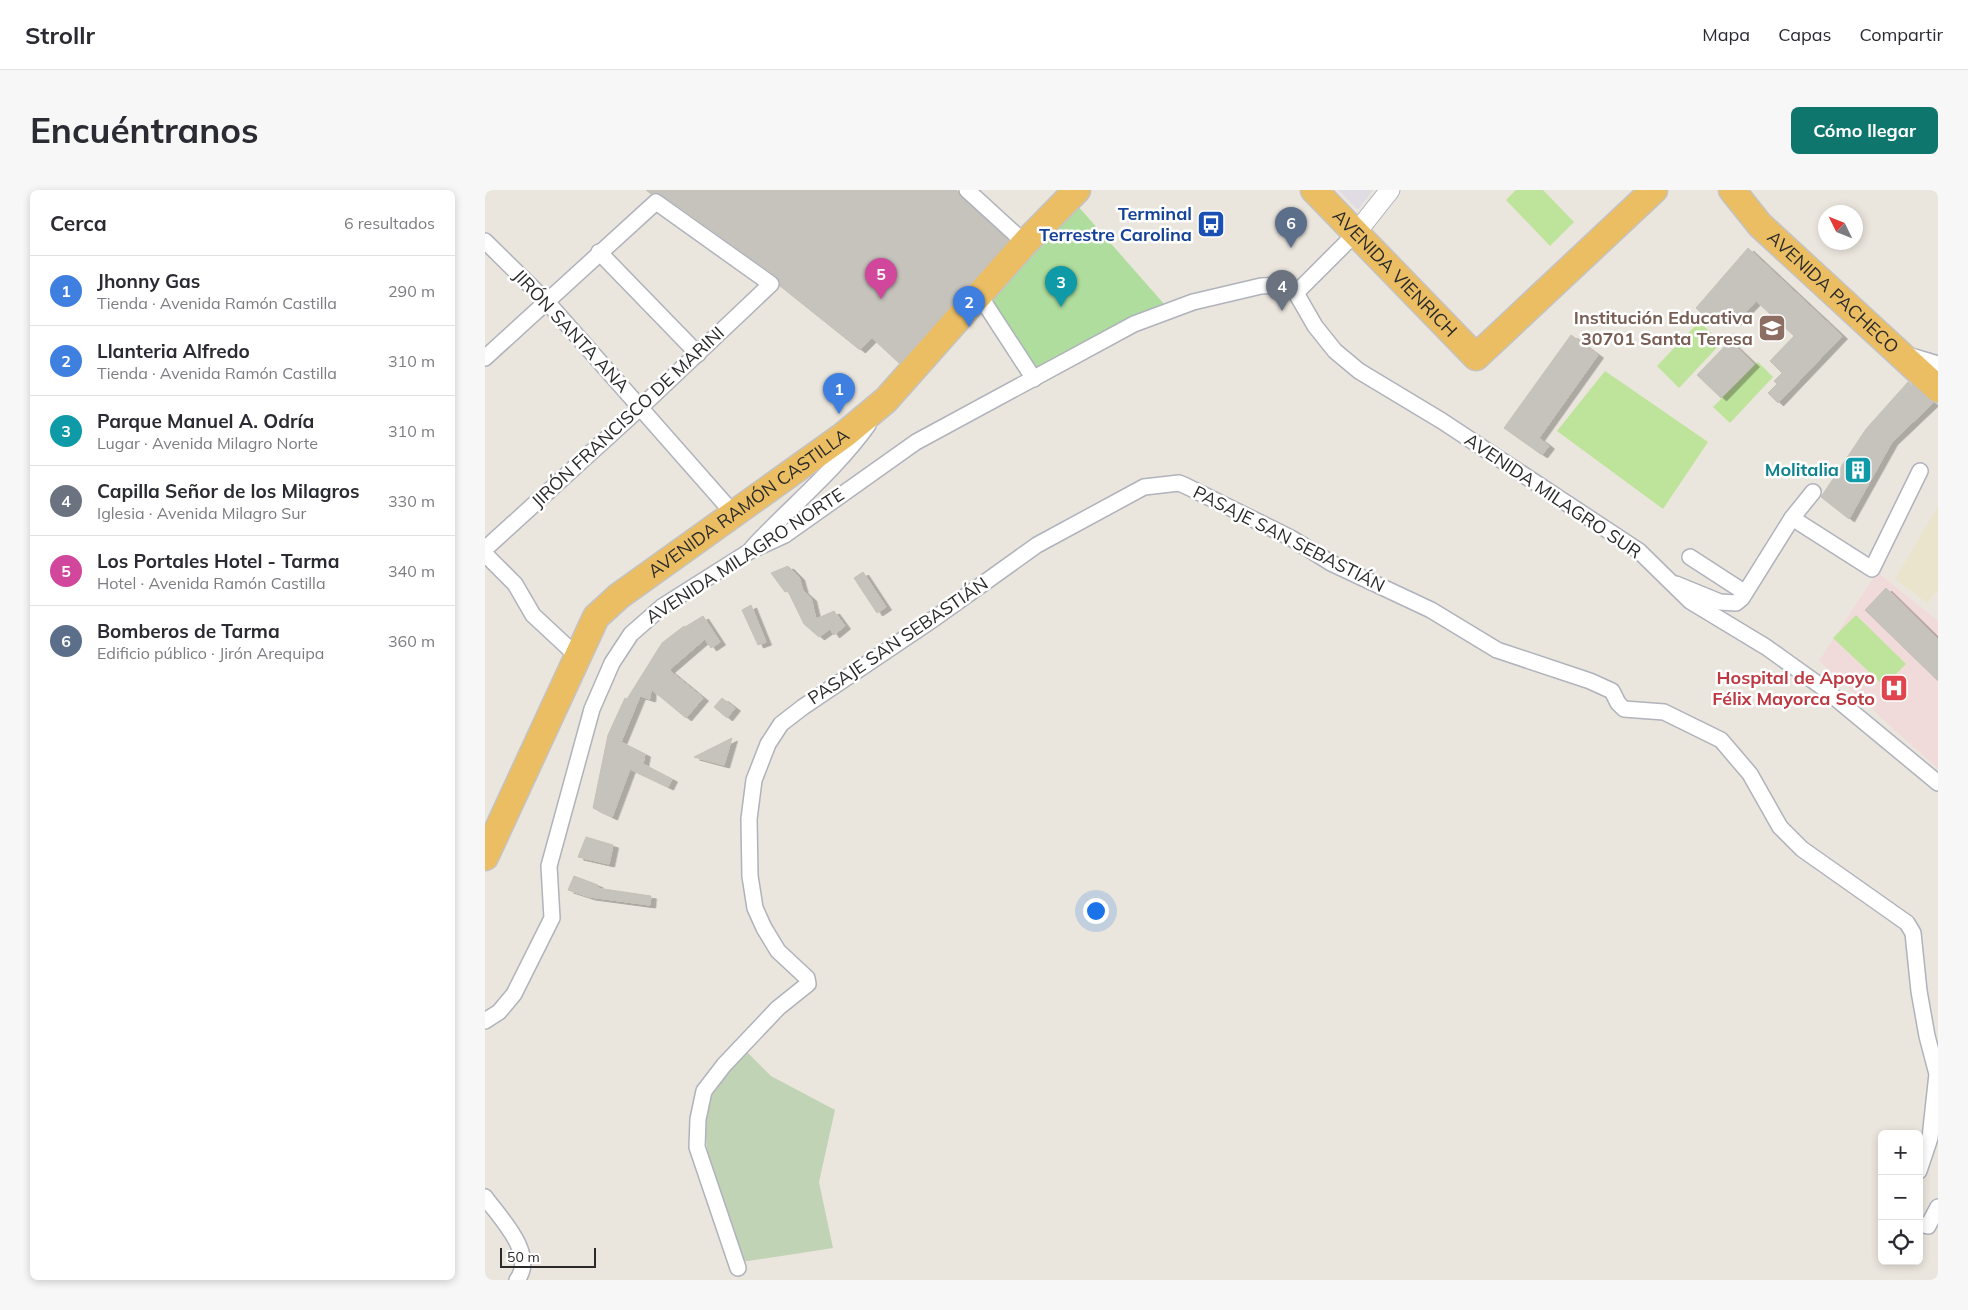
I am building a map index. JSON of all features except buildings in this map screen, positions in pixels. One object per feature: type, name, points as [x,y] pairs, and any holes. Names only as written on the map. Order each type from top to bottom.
[{"type":"highway","name":"AVENIDA RAMÓN CASTILLA","points":[[485,857],[596,617],[619,596],[844,435],[886,400],[1025,243],[1077,190]]},
{"type":"highway","name":"AVENIDA VIENRICH","points":[[1314,190],[1476,357],[1654,190]]},
{"type":"highway","name":"AVENIDA PACHECO","points":[[1732,190],[1761,225],[1938,389]]},
{"type":"street","points":[[967,190],[1025,243]]},
{"type":"street","points":[[1296,293],[1356,234],[1390,190]]},
{"type":"street","name":"JIRÓN FRANCISCO DE MARINI","points":[[485,549],[641,408],[771,284],[656,202],[599,252]]},
{"type":"street","name":"JIRÓN SANTA ANA","points":[[485,241],[547,303],[733,513]]},
{"type":"street","points":[[485,358],[547,303],[599,252],[697,354]]},
{"type":"street","name":"AVENIDA MILAGRO NORTE","points":[[485,1021],[499,1012],[515,994],[552,918],[549,866],[592,709],[612,663],[631,634],[663,606],[750,550],[785,535],[916,442],[1134,324],[1193,302],[1261,286],[1281,285],[1296,293]]},
{"type":"street","name":"AVENIDA MILAGRO SUR","points":[[1296,293],[1315,326],[1335,351],[1359,371],[1442,421],[1639,551],[1690,602],[1766,647],[1822,687],[1938,784]]},
{"type":"street","points":[[980,296],[1034,379]]},
{"type":"street","points":[[1900,353],[1938,364]]},
{"type":"street","points":[[750,550],[852,448],[886,400]]},
{"type":"street","points":[[1792,518],[1872,569],[1920,471]]},
{"type":"street","name":"PASAJE SAN SEBASTIÁN","points":[[738,1268],[697,1148],[698,1119],[704,1091],[724,1065],[778,1008],[808,984],[807,978],[778,952],[755,908],[750,876],[749,820],[754,780],[768,744],[781,724],[803,707],[935,618],[1037,545],[1144,487],[1167,483],[1179,483],[1248,516],[1291,538],[1331,563],[1431,610],[1497,650],[1556,672],[1590,681],[1612,691],[1623,709],[1664,712],[1721,740],[1750,774],[1780,827],[1802,849],[1907,923],[1913,933],[1919,991],[1927,1036],[1937,1074],[1930,1138],[1923,1159]]},
{"type":"street","points":[[1670,582],[1720,602],[1731,604],[1742,598],[1792,518],[1813,492]]},
{"type":"street","points":[[485,554],[515,584],[533,615],[577,656]]},
{"type":"street","points":[[1690,558],[1745,592]]},
{"type":"street","points":[[485,1197],[518,1244],[523,1259],[522,1273],[517,1280]]},
{"type":"street","points":[[1923,1225],[1928,1226],[1938,1207]]},
{"type":"shaded area","points":[[1338,190],[1373,190],[1358,210]]},
{"type":"shaded area","points":[[1938,506],[1938,590],[1927,603],[1895,579]]},
{"type":"shaded area","name":"Hospital de Apoyo Félix Mayorca Soto","points":[[1877,572],[1938,621],[1938,769],[1819,661]]},
{"type":"green space","points":[[1516,190],[1543,190],[1574,222],[1550,246],[1506,200]]},
{"type":"green space","points":[[1077,205],[1165,305],[1033,371],[990,302]]},
{"type":"green space","points":[[1699,322],[1722,342],[1679,388],[1657,366]]},
{"type":"green space","points":[[1758,362],[1773,377],[1730,423],[1713,407]]},
{"type":"green space","points":[[1605,371],[1708,442],[1663,509],[1557,431]]},
{"type":"green space","points":[[1856,615],[1906,664],[1884,686],[1833,638]]},
{"type":"green space","points":[[745,1050],[771,1076],[835,1110],[819,1182],[833,1248],[742,1262],[712,1174],[707,1151],[706,1128],[708,1106],[717,1080]]},
{"type":"place","name":"Terminal Terrestre Carolina","points":[[1211,224]]},
{"type":"place","name":"Bomberos de Tarma","points":[[1291,248]]},
{"type":"place","name":"Los Portales Hotel - Tarma","points":[[881,299]]},
{"type":"place","name":"Parque Manuel A. Odría","points":[[1061,307]]},
{"type":"place","name":"Capilla Señor de los Milagros","points":[[1282,311]]},
{"type":"place","name":"Llanteria Alfredo","points":[[969,327]]},
{"type":"place","name":"Institución Educativa 30701 Santa Teresa","points":[[1772,328]]},
{"type":"place","name":"Jhonny Gas","points":[[839,414]]},
{"type":"place","name":"Molitalia","points":[[1858,470]]},
{"type":"place","name":"Hospital de Apoyo Félix Mayorca Soto","points":[[1894,688]]}]
